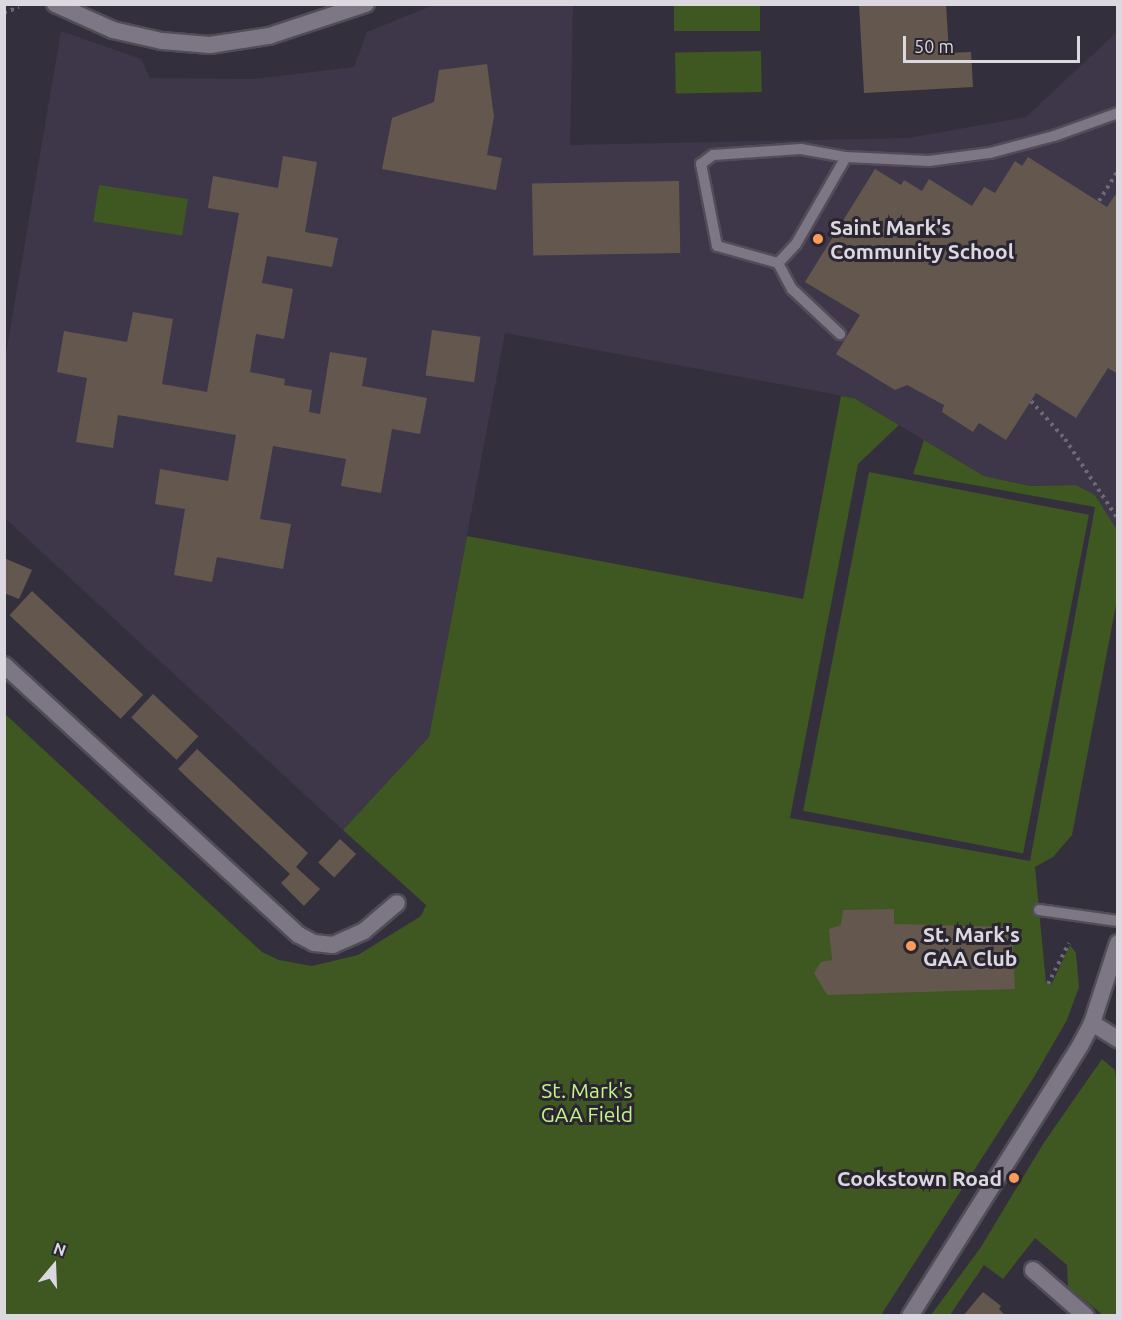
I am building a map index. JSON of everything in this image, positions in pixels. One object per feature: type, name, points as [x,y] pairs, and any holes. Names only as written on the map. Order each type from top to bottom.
[{"type":"street","points":[[55,4],[113,30],[162,41],[210,45],[269,36],[366,4]]},
{"type":"street","points":[[4,665],[299,935],[314,943],[333,945],[364,931],[397,903]]},
{"type":"street","points":[[910,1316],[1092,1023],[1118,943]]},
{"type":"street","points":[[1092,1023],[1118,1039]]},
{"type":"street","points":[[1034,1270],[1086,1316]]},
{"type":"lane","points":[[840,334],[792,289],[778,263],[717,246],[701,164],[713,155],[801,149],[846,157],[929,161],[990,153],[1118,113]]},
{"type":"lane","points":[[778,263],[796,244],[846,157]]},
{"type":"lane","points":[[1039,910],[1118,921]]},
{"type":"path","points":[[4,13],[19,8]]},
{"type":"path","points":[[1099,201],[1118,170]]},
{"type":"path","points":[[1031,401],[1065,439],[1118,519]]},
{"type":"path","points":[[1048,984],[1070,943]]},
{"type":"shaded area","points":[[434,5],[573,5],[570,145],[908,138],[1026,117],[1117,32],[1117,530],[1095,495],[1076,485],[1030,486],[984,476],[854,398],[505,333],[429,737],[343,830],[5,518],[5,360],[61,31],[141,59],[150,78],[254,79],[354,67],[367,32]]},
{"type":"green space","points":[[674,5],[760,5],[760,31],[674,31]]},
{"type":"green space","points":[[761,51],[762,92],[676,93],[675,53]]},
{"type":"green space","points":[[99,185],[188,199],[182,236],[93,222]]},
{"type":"green space","name":"St. Mark's GAA Field","points":[[841,396],[854,398],[899,425],[858,464],[790,818],[1030,861],[1095,507],[913,474],[924,440],[984,476],[1030,486],[1076,485],[1095,495],[1117,530],[1117,600],[1072,835],[1053,857],[1035,867],[1046,983],[1051,985],[1070,945],[1076,953],[1079,987],[1067,1020],[1034,1077],[881,1315],[5,1315],[4,713],[262,952],[279,960],[312,966],[358,955],[421,916],[426,905],[343,830],[429,737],[467,536],[803,599]]},
{"type":"green space","points":[[869,472],[1089,515],[1023,853],[803,811]]},
{"type":"green space","points":[[1102,1059],[1115,1070],[1117,1084],[1117,1315],[1103,1315],[1068,1287],[1067,1265],[1035,1238],[1003,1279],[984,1265],[950,1315],[931,1315],[981,1247],[1043,1144]]},
{"type":"building","points":[[859,4],[946,4],[949,53],[971,52],[973,87],[864,93]]},
{"type":"building","points":[[487,64],[494,117],[487,155],[502,158],[496,190],[382,169],[392,118],[434,102],[439,70]]},
{"type":"building","points":[[283,156],[317,162],[305,232],[338,238],[332,267],[267,256],[262,283],[293,289],[284,339],[256,334],[250,372],[285,379],[284,385],[312,390],[309,412],[320,414],[330,352],[367,358],[362,386],[427,398],[420,434],[392,429],[381,493],[341,486],[346,459],[273,446],[260,519],[291,524],[283,569],[217,557],[212,582],[174,575],[185,509],[155,504],[160,469],[228,481],[236,435],[118,415],[113,448],[76,442],[87,378],[57,372],[64,331],[127,342],[133,312],[173,319],[162,384],[207,392],[239,213],[208,208],[213,176],[278,188]]},
{"type":"building","points":[[1028,157],[1107,207],[1118,191],[1118,374],[1108,368],[1076,418],[1036,393],[1006,440],[979,423],[973,432],[942,412],[944,405],[907,385],[895,390],[836,354],[860,315],[805,282],[875,169],[901,185],[904,180],[922,191],[929,179],[972,206],[984,187],[995,193],[1015,161],[1022,166]]},
{"type":"building","points":[[679,181],[680,253],[533,256],[532,184]]},
{"type":"building","points":[[432,330],[481,337],[474,382],[426,376]]},
{"type":"building","points":[[4,558],[32,570],[19,599],[4,593]]},
{"type":"building","points":[[32,591],[143,695],[121,719],[9,615]]},
{"type":"building","points":[[153,694],[198,736],[177,760],[131,717]]},
{"type":"building","points":[[197,749],[308,853],[296,867],[320,889],[304,906],[281,883],[290,874],[178,769]]},
{"type":"building","points":[[340,839],[356,854],[334,877],[318,862]]},
{"type":"building","points":[[894,909],[894,924],[1012,927],[1015,989],[827,995],[814,973],[821,962],[832,960],[829,929],[841,925],[843,910]]},
{"type":"building","points":[[983,1292],[1001,1306],[999,1309],[1006,1316],[963,1316]]},
{"type":"place","name":"Saint Mark's Community School","points":[[818,239]]},
{"type":"place","name":"St. Mark's GAA Club","points":[[911,946]]},
{"type":"place","name":"Cookstown Road","points":[[1014,1178]]}]
